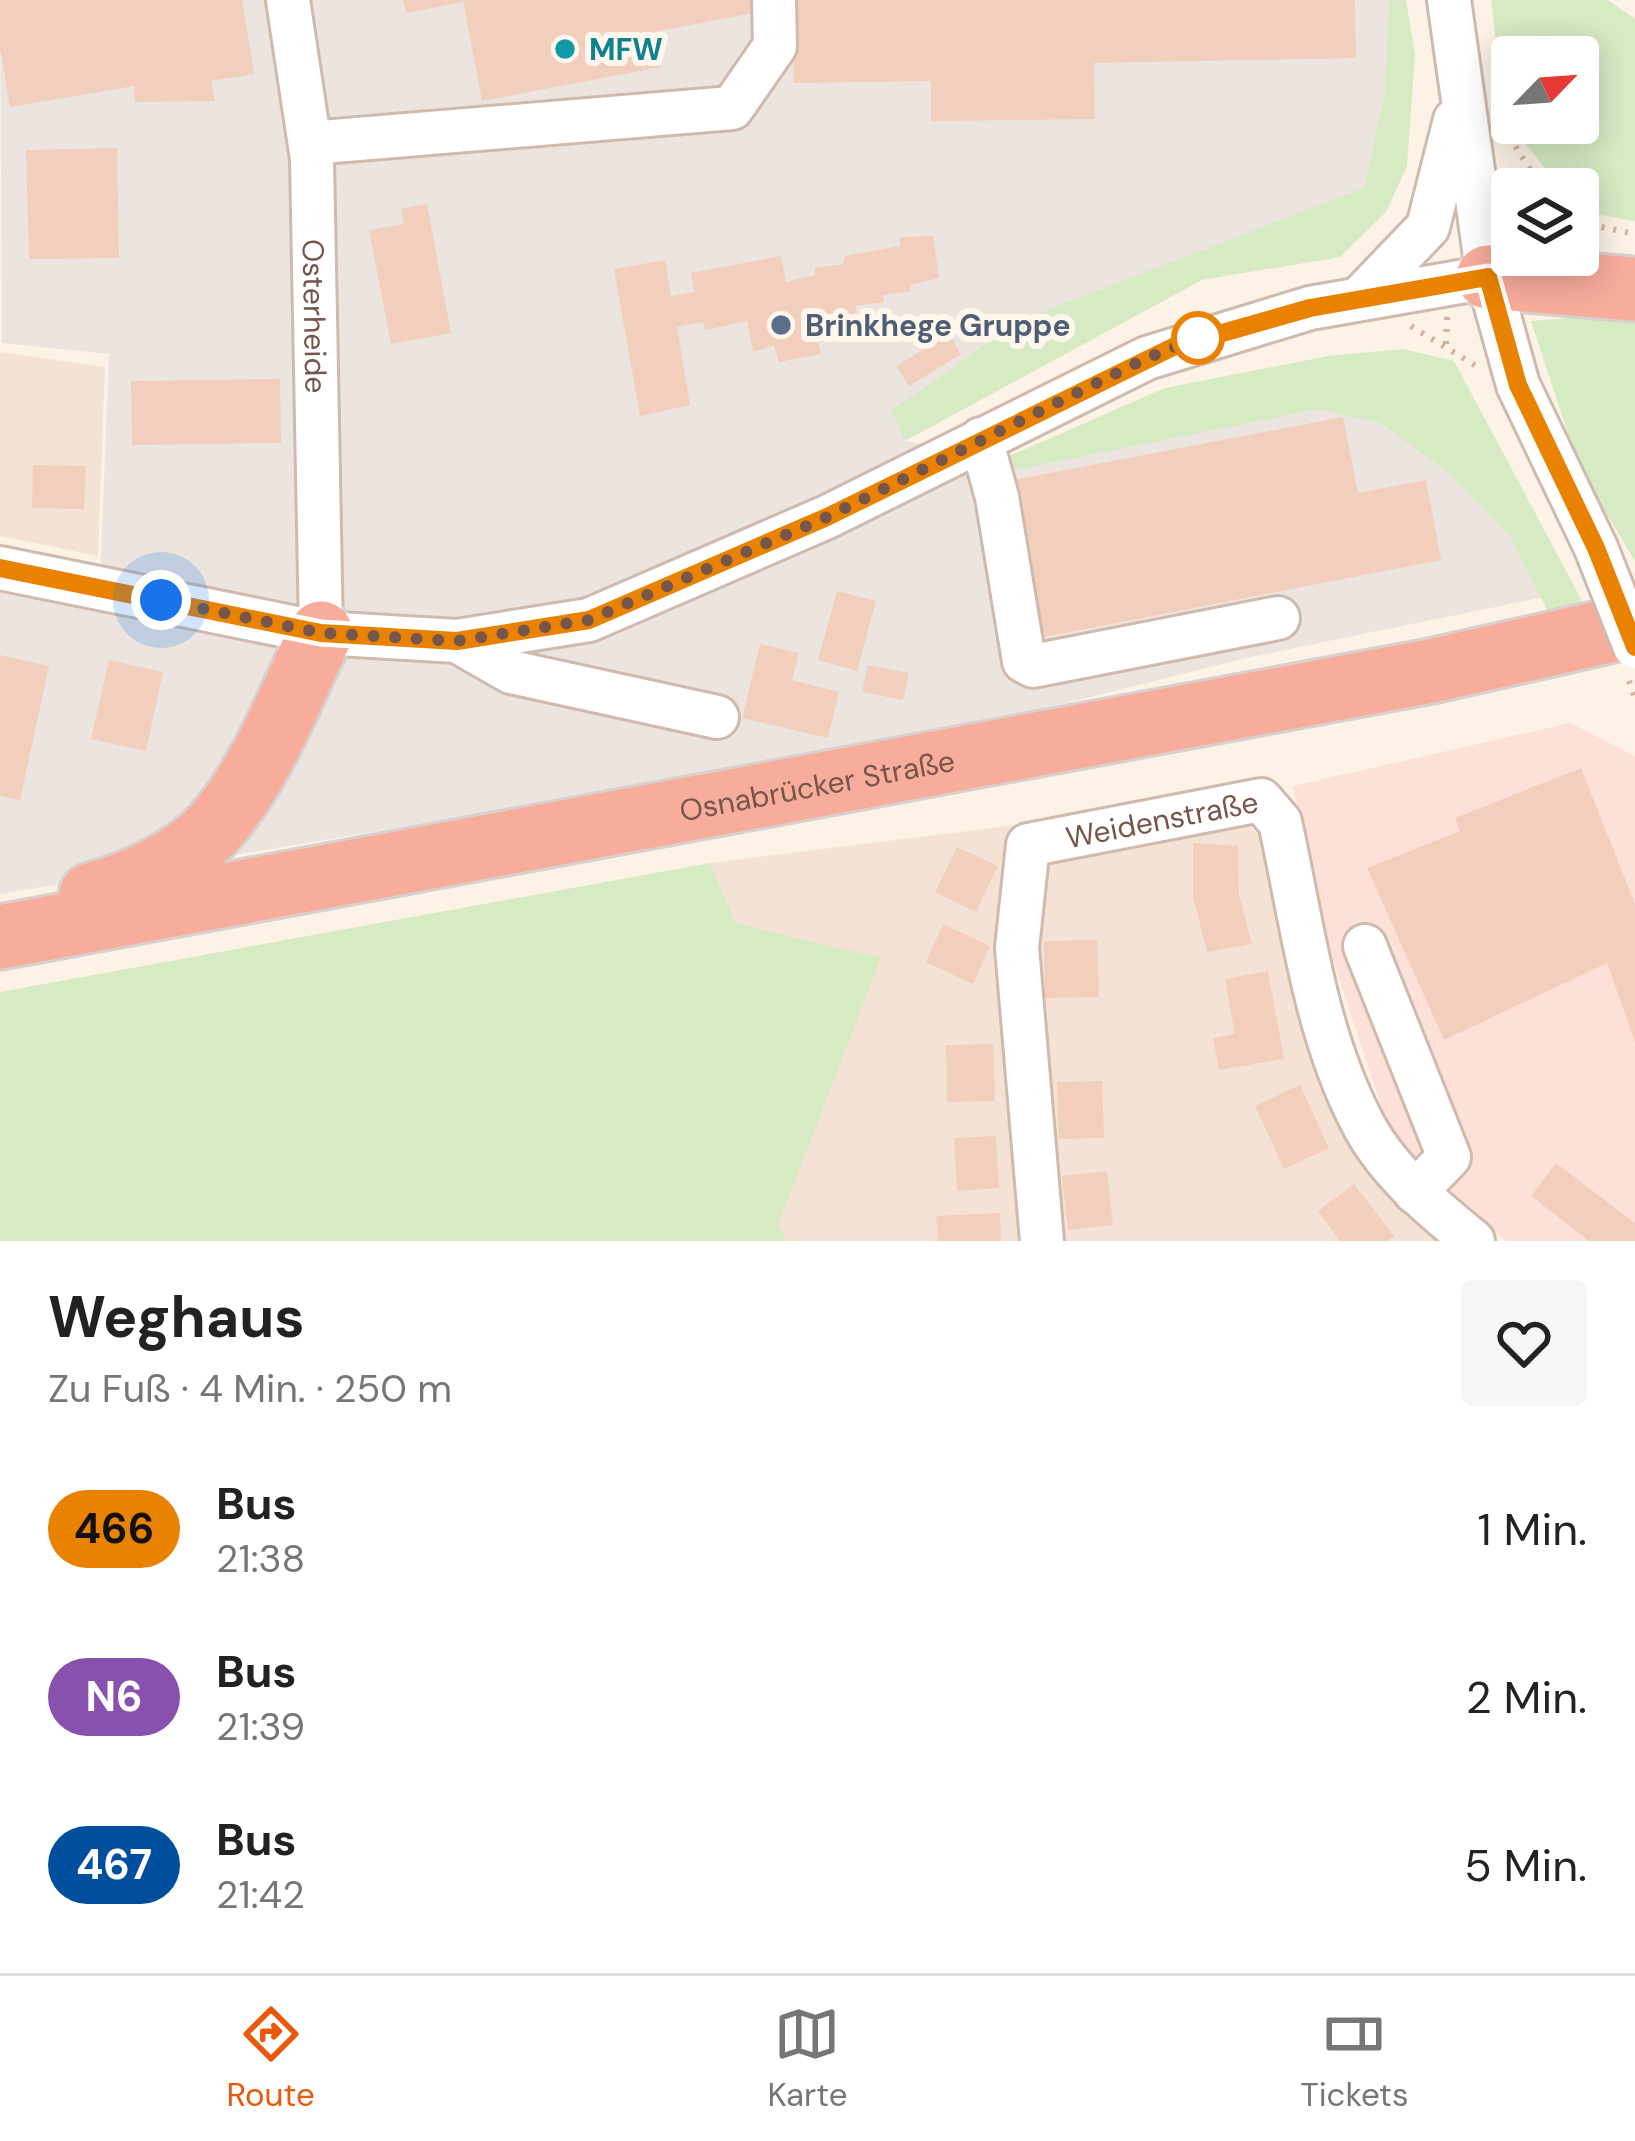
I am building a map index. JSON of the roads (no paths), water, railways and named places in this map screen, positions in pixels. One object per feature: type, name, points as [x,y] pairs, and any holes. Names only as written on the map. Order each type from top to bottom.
[{"type":"highway","points":[[1488,277],[1635,289]]},
{"type":"highway","name":"Osnabrücker Straße","points":[[0,937],[1431,671],[1635,625]]},
{"type":"highway","points":[[0,919],[133,884],[212,830],[261,754],[321,633]]},
{"type":"highway","name":"Osnabrücker Straße","points":[[0,972],[714,843],[1635,660]]},
{"type":"street","name":"Osterheide","points":[[288,0],[310,143],[321,633]]},
{"type":"street","points":[[310,143],[732,108],[775,46],[774,0]]},
{"type":"street","points":[[1450,0],[1488,277],[1518,385],[1596,548],[1635,647]]},
{"type":"street","points":[[1360,298],[1435,212],[1460,84]]},
{"type":"street","points":[[0,568],[321,633],[457,641],[589,620],[827,517],[981,439],[1200,338],[1360,298],[1488,277]]},
{"type":"street","points":[[981,439],[998,497],[1024,661],[1033,666],[1278,618]]},
{"type":"street","points":[[457,641],[511,672],[717,717]]},
{"type":"street","name":"Weidenstraße","points":[[1042,1241],[1017,948],[1028,845],[1262,800],[1280,822],[1330,1046],[1361,1123],[1414,1192],[1468,1240]]},
{"type":"street","points":[[1365,946],[1449,1156],[1414,1192]]},
{"type":"place","name":"MFW","points":[[565,49]]},
{"type":"place","name":"Brinkhege Gruppe","points":[[781,325]]}]
